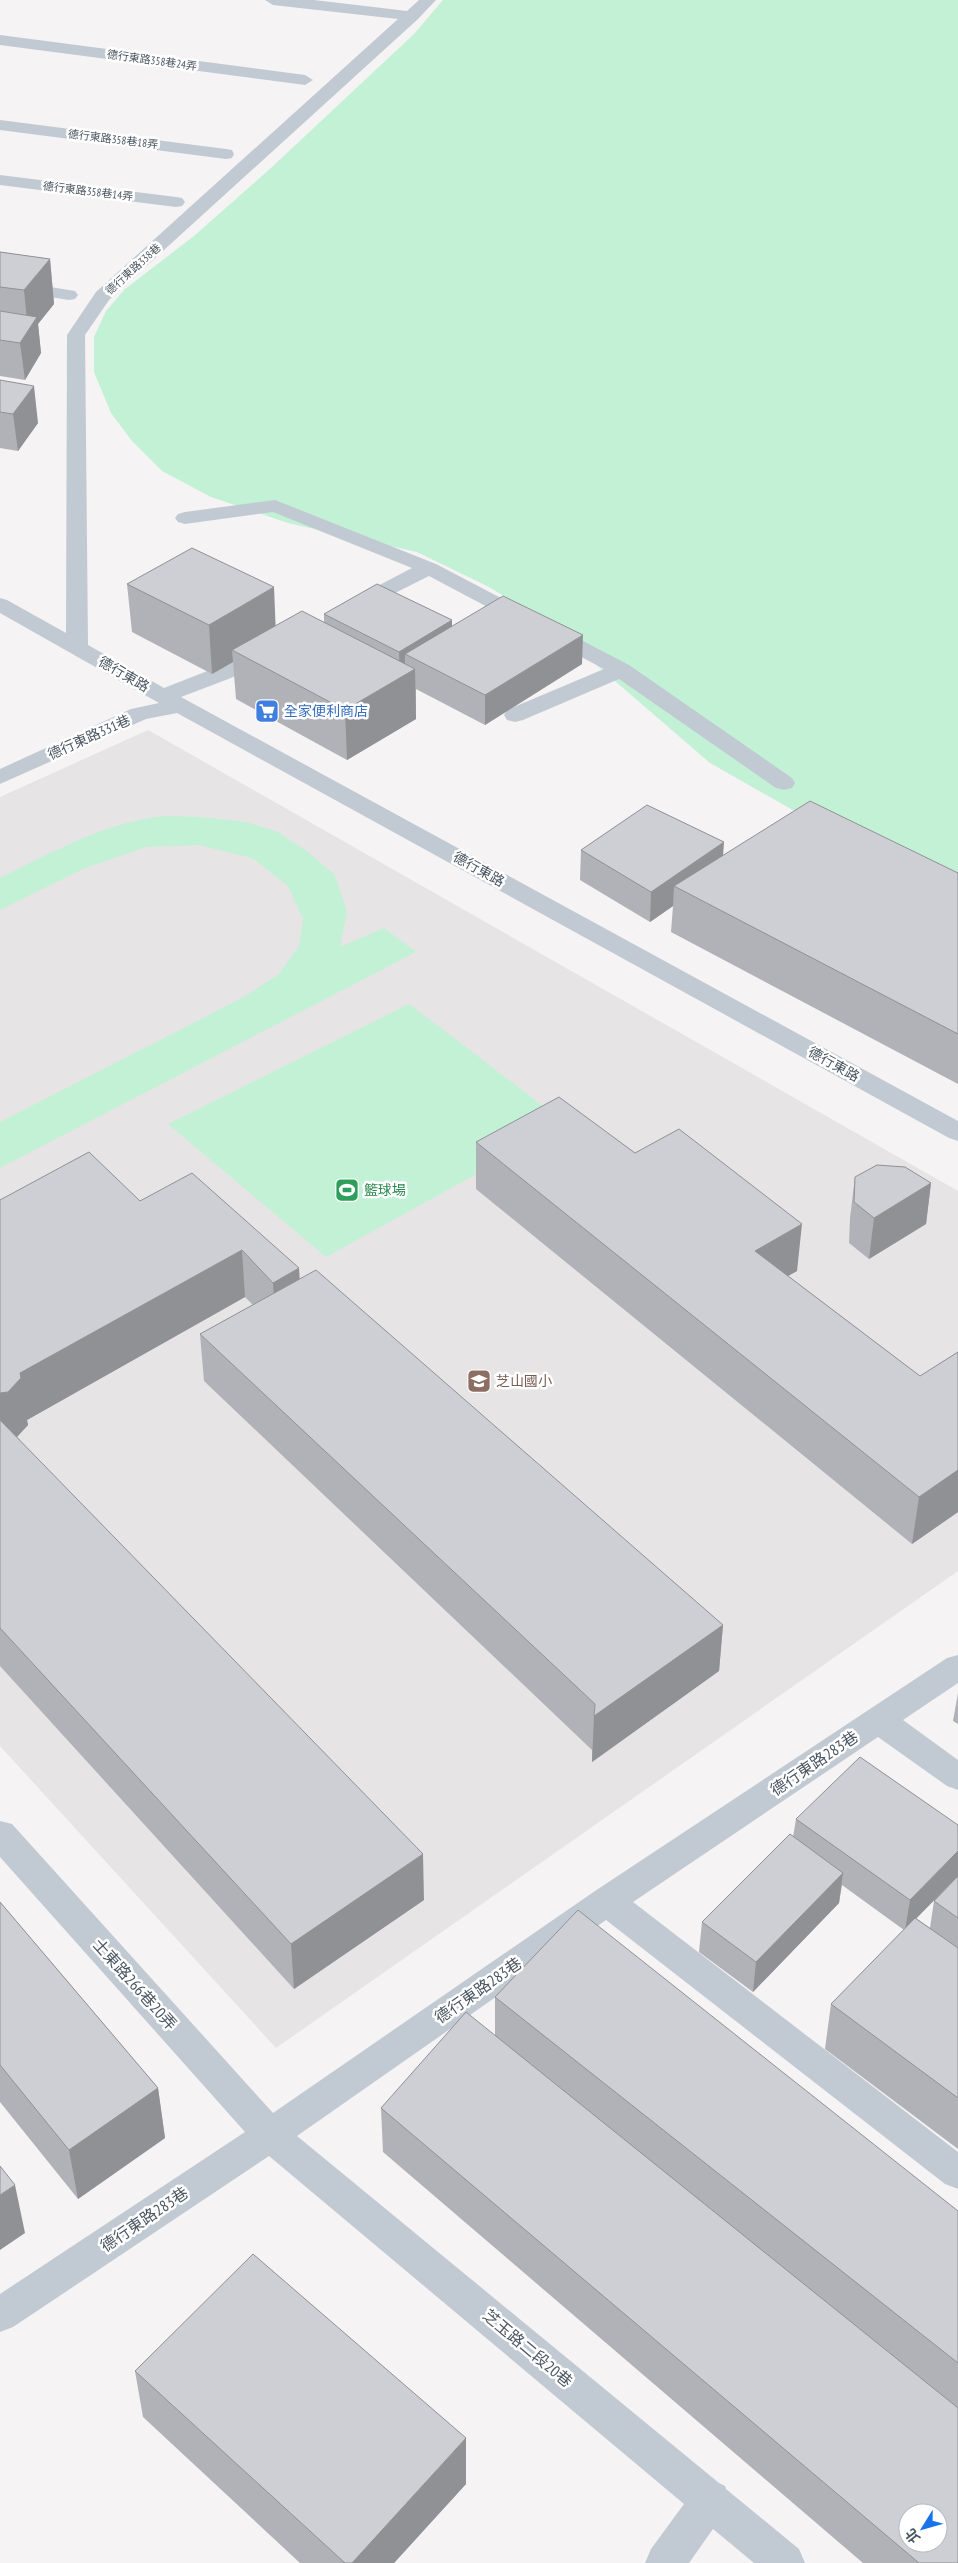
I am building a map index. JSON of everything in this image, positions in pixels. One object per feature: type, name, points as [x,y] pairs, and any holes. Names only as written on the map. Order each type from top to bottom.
[{"type":"street","points":[[273,0],[412,16]]},
{"type":"street","name":"德行東路338巷","points":[[77,647],[76,335],[102,296],[428,0]]},
{"type":"street","name":"德行東路358巷24弄","points":[[0,40],[305,80]]},
{"type":"street","name":"德行東路358巷18弄","points":[[0,124],[226,154]]},
{"type":"street","name":"德行東路358巷14弄","points":[[0,180],[176,202]]},
{"type":"street","points":[[0,284],[69,295]]},
{"type":"street","points":[[184,518],[275,506],[429,568],[621,670],[784,783]]},
{"type":"street","points":[[335,616],[429,568]]},
{"type":"street","name":"德行東路","points":[[0,604],[172,701],[958,1132]]},
{"type":"street","name":"德行東路331巷","points":[[0,777],[172,701],[283,642]]},
{"type":"street","points":[[514,715],[621,670]]},
{"type":"street","name":"德行東路283巷","points":[[0,2315],[270,2135],[607,1901],[958,1667]]},
{"type":"street","points":[[879,1720],[958,1777]]},
{"type":"street","name":"士東路266巷20弄","points":[[0,1834],[270,2135]]},
{"type":"street","points":[[607,1901],[958,2173]]},
{"type":"street","name":"芝玉路二段20巷","points":[[270,2135],[785,2563]]},
{"type":"street","points":[[665,2563],[710,2499]]},
{"type":"shaded area","name":"芝山國小","points":[[148,730],[958,1191],[958,1571],[276,2048],[0,1746],[0,797]]},
{"type":"green space","points":[[443,0],[958,0],[958,904],[710,763],[543,619],[487,586],[417,552],[288,523],[211,497],[162,471],[132,441],[111,413],[94,372],[94,337],[106,311],[125,289],[194,236],[272,167],[414,34]]},
{"type":"green space","points":[[201,817],[246,822],[276,831],[308,852],[335,875],[347,912],[340,947],[384,928],[416,952],[0,1168],[0,1122],[242,998],[279,974],[299,946],[303,919],[288,886],[252,858],[199,845],[146,847],[83,869],[0,910],[0,878],[73,842],[131,822],[151,818]]},
{"type":"green space","name":"籃球場","points":[[409,1004],[567,1124],[326,1257],[168,1124]]},
{"type":"building","points":[[0,252],[50,259],[24,290],[0,287]]},
{"type":"building","points":[[0,311],[37,317],[20,343],[0,340]]},
{"type":"building","points":[[0,380],[34,386],[13,414],[0,412]]},
{"type":"building","points":[[192,548],[274,587],[209,625],[127,584]]},
{"type":"building","points":[[377,584],[452,620],[399,652],[324,614]]},
{"type":"building","points":[[503,596],[583,635],[485,695],[405,654]]},
{"type":"building","points":[[302,611],[415,669],[345,710],[232,650]]},
{"type":"building","points":[[810,801],[958,873],[958,1034],[674,886]]},
{"type":"building","points":[[647,805],[724,842],[651,892],[581,850]]},
{"type":"building","points":[[559,1097],[635,1153],[679,1129],[802,1224],[755,1251],[920,1376],[958,1352],[958,1470],[919,1497],[476,1142]]},
{"type":"building","points":[[89,1152],[140,1201],[192,1173],[299,1268],[273,1283],[242,1250],[20,1373],[21,1378],[8,1392],[0,1393],[0,1200]]},
{"type":"building","points":[[877,1165],[905,1167],[931,1183],[874,1218],[854,1202],[855,1177]]},
{"type":"building","points":[[316,1270],[723,1625],[594,1716],[595,1704],[200,1334]]},
{"type":"building","points":[[0,1420],[423,1854],[291,1944],[0,1628]]},
{"type":"building","points":[[860,1757],[958,1825],[958,1851],[910,1900],[796,1819]]},
{"type":"building","points":[[790,1834],[843,1873],[756,1962],[702,1922]]},
{"type":"building","points":[[958,1876],[958,1918],[934,1901]]},
{"type":"building","points":[[0,1902],[158,2088],[69,2150],[0,2065]]},
{"type":"building","points":[[578,1910],[958,2211],[958,2363],[495,1997]]},
{"type":"building","points":[[915,1918],[958,1948],[958,2098],[831,2004]]},
{"type":"building","points":[[466,2012],[958,2408],[958,2563],[919,2563],[907,2553],[948,2553],[948,2503],[898,2503],[898,2545],[381,2108]]},
{"type":"building","points":[[0,2166],[15,2185],[0,2195]]},
{"type":"building","points":[[253,2254],[466,2438],[352,2563],[345,2563],[135,2371]]},
{"type":"place","name":"全家便利商店","points":[[267,711]]},
{"type":"place","name":"籃球場","points":[[347,1190]]},
{"type":"place","name":"芝山國小","points":[[479,1381]]}]
